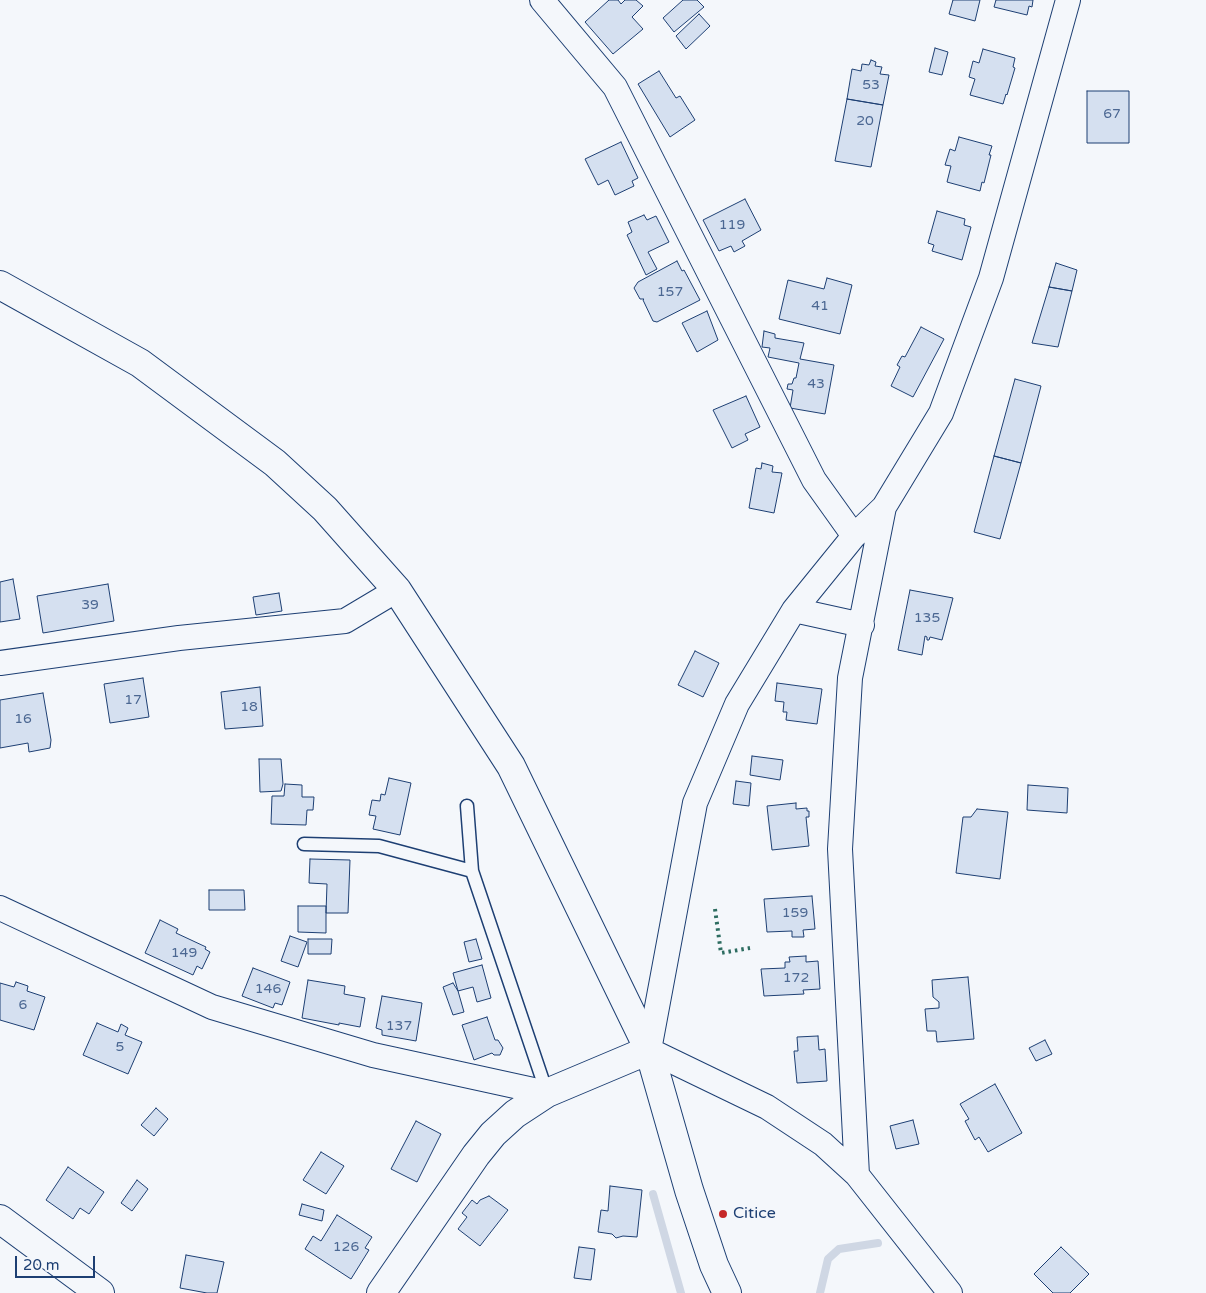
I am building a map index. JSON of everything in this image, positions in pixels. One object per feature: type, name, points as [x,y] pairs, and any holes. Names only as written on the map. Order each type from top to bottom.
[{"type":"street","points":[[542,0],[615,87],[791,437],[814,480],[854,536]]},
{"type":"street","points":[[649,1050],[695,803],[737,704],[794,610],[854,536],[884,507],[942,413],[991,278],[1068,0]]},
{"type":"street","points":[[0,285],[140,363],[275,463],[325,509],[397,590],[511,766],[649,1050],[689,1190],[714,1265],[727,1293]]},
{"type":"street","points":[[857,1175],[840,849],[850,678],[884,507]]},
{"type":"street","points":[[0,663],[179,638],[345,621],[397,590]]},
{"type":"street","points":[[794,610],[862,624]]},
{"type":"street","points":[[0,908],[212,1007],[373,1055],[547,1092]]},
{"type":"street","points":[[381,1293],[476,1155],[493,1134],[515,1114],[547,1092],[649,1050],[766,1107],[823,1144],[857,1175],[950,1293]]},
{"type":"street","points":[[0,1219],[100,1293]]},
{"type":"lane","points":[[467,806],[472,871],[547,1092]]},
{"type":"lane","points":[[304,844],[380,846],[472,871]]},
{"type":"building","points":[[609,0],[618,0],[621,4],[625,0],[636,0],[643,6],[632,17],[643,29],[613,54],[585,22]]},
{"type":"building","points":[[683,0],[697,0],[704,7],[674,32],[663,18]]},
{"type":"building","points":[[953,0],[980,0],[975,21],[949,14]]},
{"type":"building","points":[[996,0],[1033,0],[1032,7],[1029,6],[1027,15],[994,7]]},
{"type":"building","points":[[699,14],[710,26],[686,49],[676,36]]},
{"type":"building","points":[[935,48],[948,52],[942,75],[929,72]]},
{"type":"building","points":[[983,49],[1015,58],[1013,67],[1015,68],[1003,104],[970,95],[975,79],[969,77],[973,61],[979,63]]},
{"type":"building","points":[[871,60],[876,62],[875,66],[882,67],[880,74],[889,75],[883,105],[847,99],[852,69],[861,71],[862,64],[869,65]]},
{"type":"building","points":[[659,71],[676,98],[680,96],[695,120],[670,137],[638,84]]},
{"type":"building","points":[[1087,91],[1129,91],[1129,143],[1087,143]]},
{"type":"building","points":[[847,99],[883,105],[871,167],[835,161]]},
{"type":"building","points":[[959,137],[992,146],[984,183],[982,182],[980,191],[947,182],[951,166],[945,165],[950,149],[955,151]]},
{"type":"building","points":[[621,142],[638,178],[632,181],[634,186],[615,195],[608,180],[598,185],[585,159]]},
{"type":"building","points":[[745,199],[761,230],[742,241],[745,246],[734,252],[731,246],[719,251],[703,220]]},
{"type":"building","points":[[937,211],[965,219],[964,225],[971,227],[962,260],[932,251],[934,245],[928,243]]},
{"type":"building","points":[[644,215],[647,220],[656,216],[669,242],[648,252],[657,269],[646,275],[627,235],[632,232],[628,222]]},
{"type":"building","points":[[677,261],[700,300],[657,322],[653,321],[644,299],[640,299],[634,288],[638,282]]},
{"type":"building","points":[[1056,263],[1077,270],[1072,291],[1049,287]]},
{"type":"building","points":[[827,278],[852,285],[840,334],[779,319],[788,280],[824,289]]},
{"type":"building","points":[[1049,287],[1072,291],[1058,347],[1032,343]]},
{"type":"building","points":[[707,311],[718,340],[697,352],[682,323]]},
{"type":"building","points":[[921,327],[944,339],[913,397],[891,386],[900,367],[897,365],[902,356],[905,357]]},
{"type":"building","points":[[764,331],[775,334],[775,338],[804,343],[800,359],[834,365],[825,414],[790,408],[793,390],[787,389],[788,384],[792,384],[794,378],[796,378],[799,363],[768,357],[770,348],[762,347]]},
{"type":"building","points":[[1015,379],[1041,386],[1021,463],[994,456]]},
{"type":"building","points":[[746,396],[760,427],[745,434],[748,440],[732,448],[713,410]]},
{"type":"building","points":[[994,456],[1021,463],[1000,539],[974,532]]},
{"type":"building","points":[[762,463],[773,466],[772,472],[782,473],[774,513],[749,508],[756,468],[761,469]]},
{"type":"building","points":[[13,579],[20,619],[0,622],[0,582]]},
{"type":"building","points":[[108,584],[114,621],[43,633],[37,596]]},
{"type":"building","points":[[910,590],[953,598],[942,640],[930,637],[927,640],[925,636],[922,655],[898,650]]},
{"type":"building","points":[[279,593],[282,611],[256,615],[253,597]]},
{"type":"building","points":[[695,651],[719,663],[703,697],[678,685]]},
{"type":"building","points":[[143,678],[149,717],[110,723],[104,684]]},
{"type":"building","points":[[777,683],[822,689],[817,724],[786,720],[787,712],[783,712],[784,702],[775,701]]},
{"type":"building","points":[[260,687],[263,726],[225,729],[221,692]]},
{"type":"building","points":[[43,693],[51,740],[50,748],[29,752],[28,743],[0,748],[0,700]]},
{"type":"building","points":[[752,756],[783,760],[780,780],[750,775]]},
{"type":"building","points":[[259,759],[281,759],[283,784],[281,791],[260,792]]},
{"type":"building","points":[[389,778],[411,783],[400,835],[373,829],[376,816],[369,815],[372,800],[380,801],[381,794],[385,795]]},
{"type":"building","points":[[736,781],[751,783],[749,806],[733,804]]},
{"type":"building","points":[[285,784],[302,785],[302,797],[314,797],[313,810],[307,810],[306,825],[271,824],[272,796],[284,796]]},
{"type":"building","points":[[1028,785],[1068,788],[1067,813],[1027,810]]},
{"type":"building","points":[[796,803],[796,809],[807,808],[807,811],[809,811],[809,817],[806,817],[809,846],[772,850],[767,806]]},
{"type":"building","points":[[977,809],[1008,812],[1000,879],[956,873],[963,817],[971,817]]},
{"type":"building","points":[[310,859],[350,860],[348,913],[326,913],[327,884],[309,883]]},
{"type":"building","points":[[209,890],[244,890],[245,910],[209,910]]},
{"type":"building","points":[[812,896],[815,929],[803,930],[804,937],[792,937],[792,931],[767,932],[764,899]]},
{"type":"building","points":[[298,906],[326,906],[326,933],[298,932]]},
{"type":"building","points":[[160,920],[178,929],[176,933],[206,947],[205,949],[210,952],[202,969],[197,966],[193,975],[145,953]]},
{"type":"building","points":[[290,936],[307,942],[298,967],[281,961]]},
{"type":"building","points":[[308,939],[332,939],[331,954],[308,954]]},
{"type":"building","points":[[476,939],[482,959],[469,962],[464,942]]},
{"type":"building","points":[[806,956],[806,962],[818,961],[820,989],[803,990],[804,994],[764,996],[761,969],[785,968],[785,962],[790,962],[789,957]]},
{"type":"building","points":[[482,965],[491,998],[477,1002],[473,987],[458,991],[453,973]]},
{"type":"building","points":[[253,968],[290,982],[282,1005],[275,1003],[273,1008],[242,996]]},
{"type":"building","points":[[968,977],[974,1039],[937,1042],[936,1031],[927,1031],[925,1009],[939,1008],[939,1002],[933,997],[932,980]]},
{"type":"building","points":[[308,980],[345,986],[344,994],[365,998],[360,1027],[302,1018]]},
{"type":"building","points":[[16,982],[28,986],[27,991],[45,997],[34,1030],[0,1020],[0,983],[14,987]]},
{"type":"building","points":[[453,983],[458,991],[464,1012],[453,1015],[443,987]]},
{"type":"building","points":[[382,996],[422,1003],[416,1041],[382,1035],[382,1030],[376,1028]]},
{"type":"building","points":[[487,1017],[495,1040],[498,1040],[503,1048],[500,1055],[492,1053],[474,1060],[462,1025]]},
{"type":"building","points":[[97,1023],[118,1032],[121,1024],[128,1028],[125,1035],[142,1042],[128,1074],[83,1055]]},
{"type":"building","points":[[818,1036],[819,1050],[825,1049],[827,1081],[797,1083],[794,1051],[798,1051],[797,1037]]},
{"type":"building","points":[[1045,1040],[1052,1054],[1036,1061],[1029,1048]]},
{"type":"building","points":[[995,1084],[1022,1133],[988,1152],[979,1137],[975,1140],[965,1121],[969,1119],[960,1104]]},
{"type":"building","points":[[156,1108],[168,1119],[154,1136],[141,1125]]},
{"type":"building","points":[[913,1120],[919,1144],[896,1149],[890,1126]]},
{"type":"building","points":[[416,1121],[441,1134],[417,1182],[391,1169]]},
{"type":"building","points":[[321,1152],[344,1166],[326,1194],[303,1180]]},
{"type":"building","points":[[68,1167],[104,1192],[89,1214],[80,1208],[73,1219],[46,1200]]},
{"type":"building","points":[[137,1180],[148,1189],[132,1211],[121,1203]]},
{"type":"building","points":[[610,1186],[642,1190],[637,1237],[623,1236],[616,1238],[612,1234],[598,1232],[601,1210],[608,1211]]},
{"type":"building","points":[[489,1196],[508,1210],[480,1246],[458,1229],[467,1217],[462,1213],[472,1200],[477,1204],[480,1200]]},
{"type":"building","points":[[302,1204],[324,1210],[322,1221],[299,1215]]},
{"type":"building","points":[[337,1215],[372,1237],[365,1248],[369,1250],[351,1279],[305,1249],[313,1236],[321,1241]]},
{"type":"building","points":[[579,1247],[595,1249],[591,1280],[574,1278]]},
{"type":"building","points":[[1061,1247],[1089,1274],[1070,1293],[1053,1293],[1034,1274]]},
{"type":"building","points":[[186,1255],[224,1262],[217,1293],[180,1288]]},
{"type":"waterway","points":[[653,1194],[681,1293]]},
{"type":"waterway","points":[[820,1293],[828,1259],[839,1249],[878,1243]]},
{"type":"hedge","points":[[715,909],[721,953],[750,948]]},
{"type":"place","name":"Citice","points":[[723,1214]]}]
